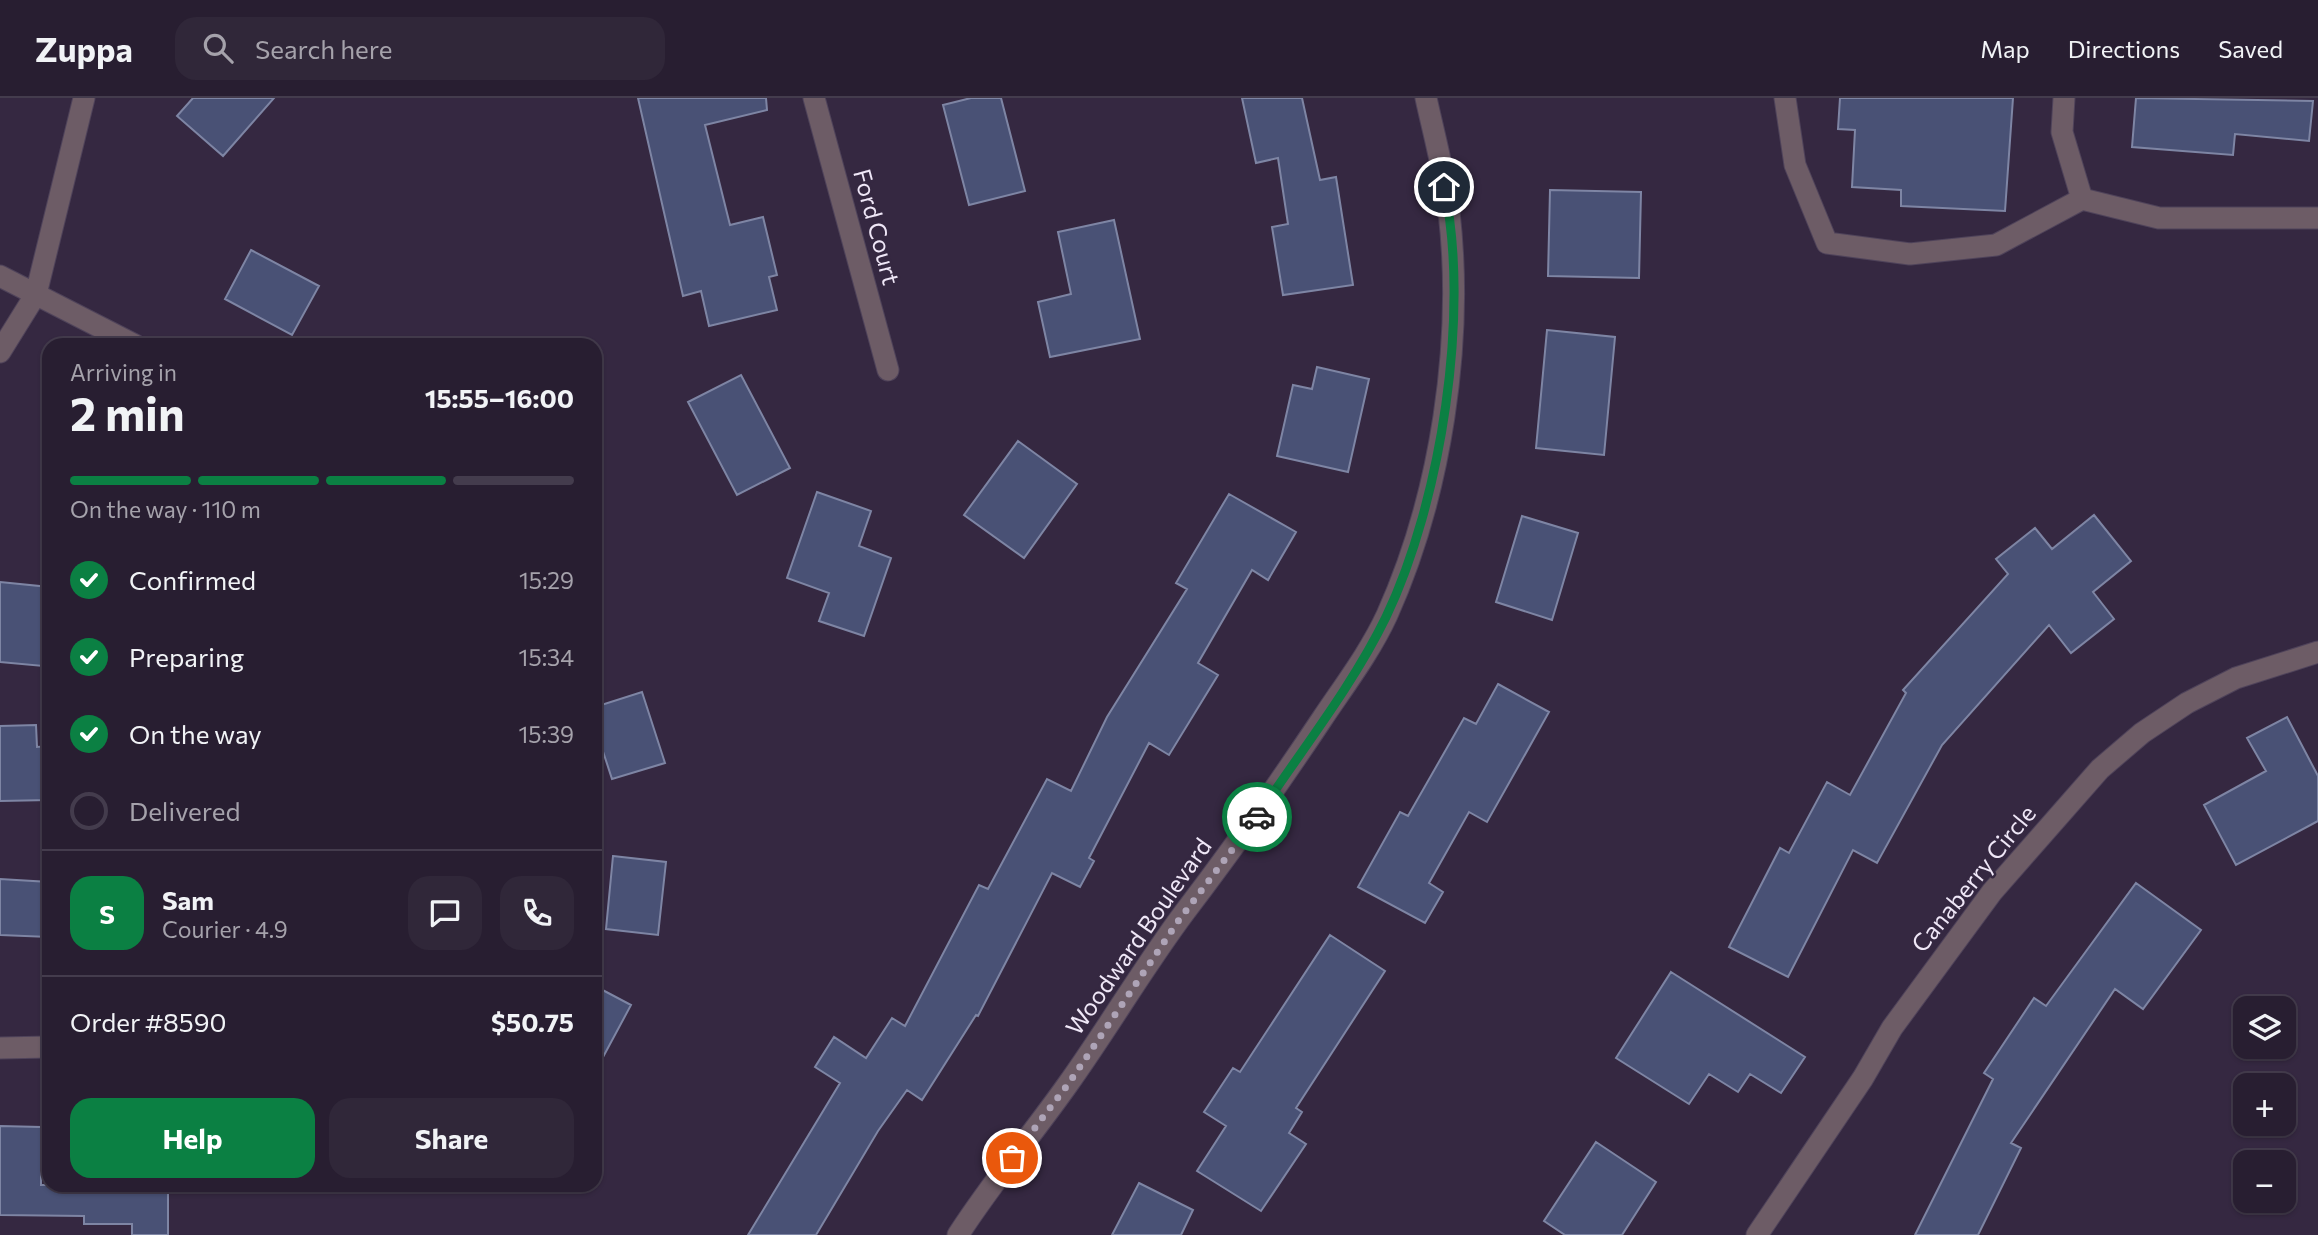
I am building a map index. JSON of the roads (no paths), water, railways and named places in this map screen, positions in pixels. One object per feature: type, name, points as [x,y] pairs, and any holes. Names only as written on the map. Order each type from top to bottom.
[{"type":"street","points":[[0,352],[36,294],[84,98]]},
{"type":"street","name":"Ford Court","points":[[814,98],[888,370]]},
{"type":"street","name":"Woodward Boulevard","points":[[958,1235],[984,1195],[1069,1083],[1179,920],[1255,820],[1356,668],[1386,617],[1407,562],[1424,504],[1450,388],[1454,315],[1449,209],[1426,98]]},
{"type":"street","points":[[1785,98],[1795,165],[1827,243],[1910,254],[1996,245],[2081,199],[2159,218],[2318,218]]},
{"type":"street","points":[[2064,98],[2062,132],[2081,199]]},
{"type":"street","points":[[0,275],[121,338]]},
{"type":"street","name":"Canaberry Circle","points":[[1757,1235],[1863,1078],[1892,1028],[1969,923],[1992,892],[2101,769],[2142,733],[2187,703],[2236,678],[2318,652]]},
{"type":"street","points":[[0,1048],[42,1047]]}]
